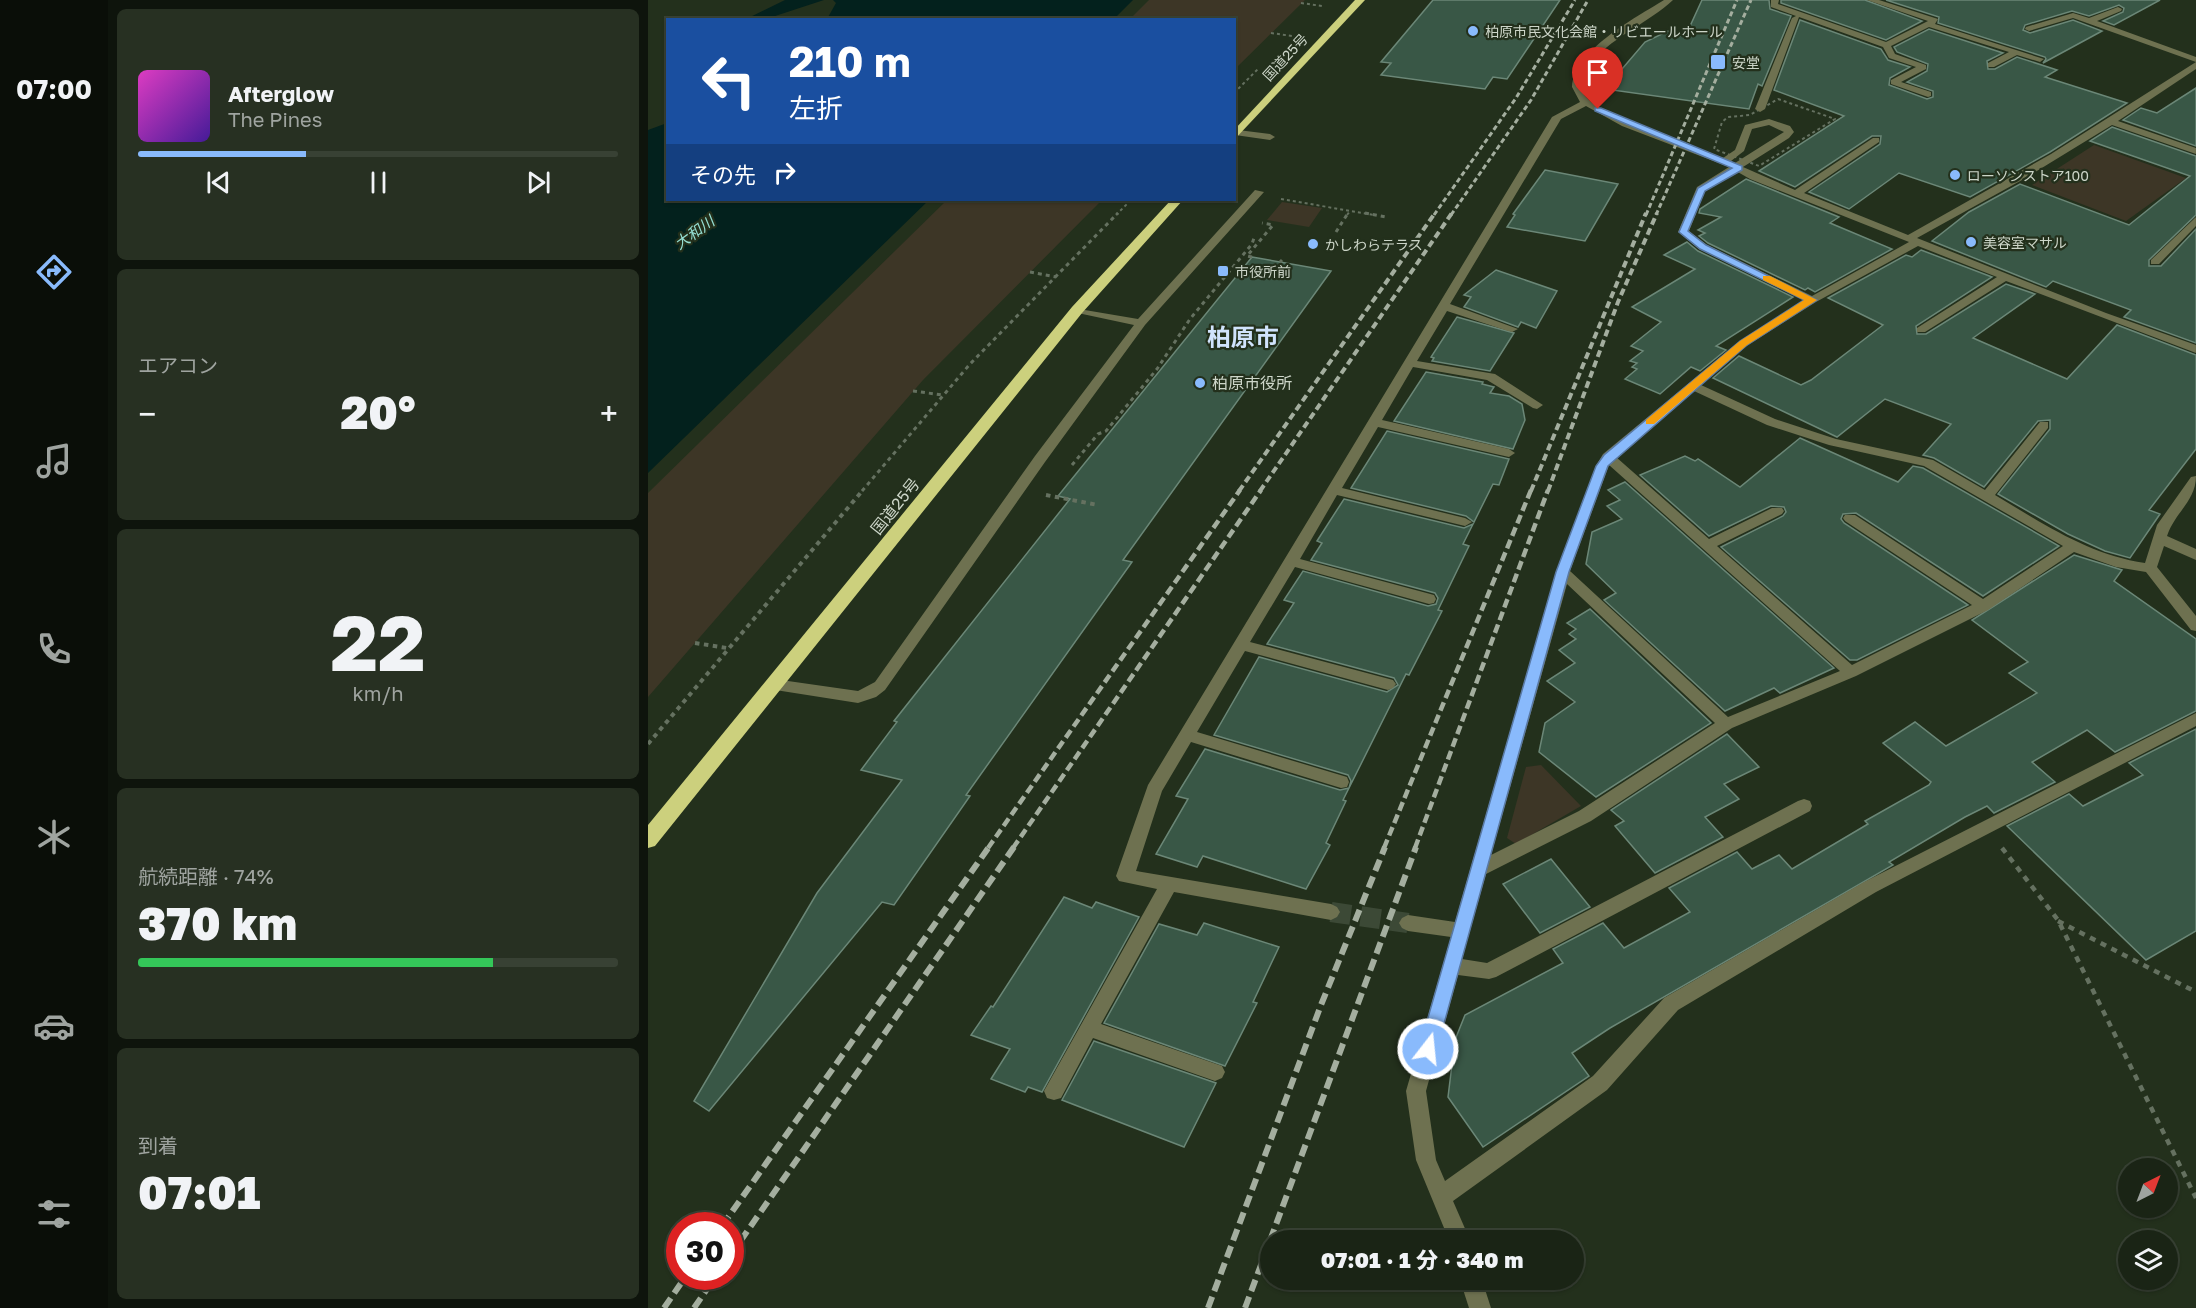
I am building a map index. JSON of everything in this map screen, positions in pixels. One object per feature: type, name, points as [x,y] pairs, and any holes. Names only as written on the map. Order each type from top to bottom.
[{"type":"highway","name":"国道25号","points":[[1236,135],[1360,0]]},
{"type":"highway","name":"国道25号","points":[[648,840],[1077,310],[1176,201]]},
{"type":"street","points":[[1669,0],[1614,36],[1596,51],[1579,72],[1576,84],[1578,95],[1610,116],[1725,161],[1754,177],[1912,241],[2196,349]]},
{"type":"street","points":[[1775,0],[1774,5],[1886,45],[1892,56],[1923,67],[1894,82],[1928,94]]},
{"type":"street","points":[[1871,0],[1935,21],[1886,45]]},
{"type":"street","points":[[2089,21],[2118,9]]},
{"type":"street","points":[[2029,30],[2073,15],[2196,60]]},
{"type":"street","points":[[1760,109],[1796,18]]},
{"type":"street","points":[[1927,24],[2040,59]]},
{"type":"street","points":[[1991,65],[2016,52]]},
{"type":"street","points":[[1455,1230],[1426,1160],[1416,1091],[1563,572],[1602,466],[1608,457],[1744,343],[1812,300],[2113,122],[2196,65]]},
{"type":"street","points":[[2180,76],[2196,80]]},
{"type":"street","points":[[1331,912],[1125,876],[1154,790],[1557,117],[1587,102]]},
{"type":"street","points":[[1725,161],[1739,151],[1749,127],[1759,122],[1769,122],[1787,128],[1789,132],[1739,168],[1701,189],[1683,232],[1703,247],[1812,300]]},
{"type":"street","points":[[2113,122],[2196,151]]},
{"type":"street","points":[[1236,135],[1270,138]]},
{"type":"street","points":[[1796,194],[1876,140]]},
{"type":"street","points":[[774,685],[858,697],[871,693],[880,686],[1040,459],[1141,323],[1259,192]]},
{"type":"street","points":[[2154,262],[2196,220]]},
{"type":"street","points":[[1921,330],[2005,277]]},
{"type":"street","points":[[1444,306],[1512,329]]},
{"type":"street","points":[[1077,310],[1141,323]]},
{"type":"street","points":[[1410,363],[1491,377],[1537,405]]},
{"type":"street","points":[[1693,386],[1771,422],[1833,442],[1928,463],[2073,546],[2121,564],[2150,568],[2196,626]]},
{"type":"street","points":[[1374,422],[1509,453]]},
{"type":"street","points":[[1987,496],[2044,424]]},
{"type":"street","points":[[1608,457],[1851,672]]},
{"type":"street","points":[[2150,568],[2164,525],[2196,480]]},
{"type":"street","points":[[1334,490],[1465,522]]},
{"type":"street","points":[[1707,545],[1777,511]]},
{"type":"street","points":[[1850,518],[1983,606]]},
{"type":"street","points":[[2160,538],[2196,555]]},
{"type":"street","points":[[1480,869],[1585,816],[1726,724],[1851,672],[1983,606],[2073,546]]},
{"type":"street","points":[[1292,561],[1429,599]]},
{"type":"street","points":[[1563,572],[1726,724]]},
{"type":"street","points":[[1241,645],[1388,684]]},
{"type":"street","points":[[1441,1197],[1600,1083],[1671,1004],[1870,886],[2196,718]]},
{"type":"street","points":[[1187,735],[1341,782]]},
{"type":"street","points":[[1452,966],[1488,970],[1804,806]]},
{"type":"street","points":[[1054,1091],[1169,884]]},
{"type":"street","points":[[1408,923],[1462,932]]},
{"type":"street","points":[[1089,1028],[1215,1072]]},
{"type":"street","points":[[1474,1290],[1480,1308]]},
{"type":"path","points":[[1301,3],[1322,6]]},
{"type":"path","points":[[1271,33],[1292,36]]},
{"type":"path","points":[[1274,202],[1277,199],[1386,217]]},
{"type":"path","points":[[648,744],[970,364],[1130,201]]},
{"type":"path","points":[[1336,232],[1350,211]]},
{"type":"path","points":[[1252,257],[1247,256],[1273,225],[1258,222],[1264,216]]},
{"type":"path","points":[[1068,470],[1098,434],[1106,431],[1157,369],[1190,319],[1252,244],[1255,233]]},
{"type":"path","points":[[1030,272],[1057,277]]},
{"type":"path","points":[[914,391],[943,396]]},
{"type":"path","points":[[1053,487],[1046,496],[1098,505]]},
{"type":"path","points":[[695,643],[727,648]]},
{"type":"path","points":[[1984,828],[2018,866],[2058,920],[2196,1198]]},
{"type":"path","points":[[2058,920],[2145,968],[2196,992]]},
{"type":"shaded area","points":[[1149,0],[1305,0],[1236,68],[1236,18],[1131,18]]},
{"type":"shaded area","points":[[2094,145],[2186,178],[2126,221],[2032,185]]},
{"type":"shaded area","points":[[946,201],[1101,201],[923,380],[648,697],[648,493]]},
{"type":"shaded area","points":[[1282,202],[1322,208],[1309,227],[1267,220]]},
{"type":"shaded area","points":[[1541,765],[1581,806],[1516,844],[1507,838],[1526,767]]},
{"type":"water","points":[[785,0],[824,0],[769,18],[748,18]]},
{"type":"water","points":[[833,0],[1133,0],[1115,18],[828,18],[836,3]]},
{"type":"water","name":"大和川","points":[[666,123],[666,201],[928,201],[648,473],[648,130]]},
{"type":"building","name":"柏原市民文化会館・リビエールホール","points":[[1433,0],[1560,0],[1507,79],[1493,77],[1485,89],[1381,75],[1391,63],[1381,62]]},
{"type":"building","points":[[1702,0],[1769,0],[1770,9],[1791,16],[1762,86],[1758,84],[1749,109],[1605,89],[1645,42],[1668,31],[1685,37]]},
{"type":"building","points":[[1781,0],[1865,0],[1922,21],[1886,40],[1781,3]]},
{"type":"building","points":[[1886,0],[2160,0],[2114,25],[2103,21],[2123,12],[2124,8],[2119,5],[2089,16],[2072,11],[2025,25],[2023,30],[2030,33],[2073,20],[2102,31],[2043,63],[2045,57],[1938,23],[1939,17]]},
{"type":"building","points":[[1800,20],[1881,49],[1888,60],[1910,67],[1890,78],[1889,85],[1927,99],[1933,97],[1933,91],[1907,82],[1927,71],[1928,64],[1897,52],[1894,47],[1929,29],[2003,53],[1987,61],[1988,69],[1995,69],[2017,57],[2057,70],[2045,77],[2127,103],[2050,152],[1970,197],[1899,173],[1849,209],[1809,192],[1880,144],[1881,136],[1872,136],[1795,187],[1759,171],[1844,116],[1774,90]]},
{"type":"building","points":[[2196,88],[2196,146],[2123,120],[2141,108],[2157,113]]},
{"type":"building","points":[[2112,127],[2196,156],[2196,215],[2149,260],[2149,266],[2161,266],[2196,229],[2196,343],[2124,317],[2131,310],[2053,281],[2046,287],[1932,241],[1969,212],[2020,184],[2129,225],[2190,176],[2090,141]]},
{"type":"building","points":[[1545,170],[1618,184],[1585,241],[1507,227],[1515,215],[1513,214]]},
{"type":"building","points":[[1746,179],[1839,217],[1830,223],[1892,249],[1815,292],[1808,288],[1805,290],[1708,243],[1699,236],[1705,233],[1698,230],[1721,217],[1699,213],[1700,209]]},
{"type":"building","points":[[1687,242],[1698,251],[1793,297],[1716,346],[1726,350],[1700,371],[1691,367],[1660,394],[1625,379],[1637,369],[1632,367],[1637,363],[1630,361],[1643,351],[1631,346],[1661,322],[1632,307],[1695,269],[1664,255]]},
{"type":"building","points":[[1921,250],[1992,277],[1916,326],[1917,334],[1926,334],[2006,284],[2035,294],[1973,338],[2067,379],[2117,325],[2196,355],[2196,449],[2149,510],[2160,514],[2130,558],[2105,551],[2068,534],[1998,494],[2050,429],[2050,420],[2038,421],[1984,487],[1934,458],[1923,455],[1951,424],[1885,399],[1837,437],[1713,378],[1739,356],[1801,385],[1811,380],[1883,325],[1828,298],[1906,255],[1912,257]]},
{"type":"building","points":[[1252,257],[1331,271],[1123,560],[1132,562],[966,795],[970,796],[894,905],[882,902],[709,1111],[694,1101],[817,893],[902,780],[861,770],[897,722],[894,721],[1070,499],[1058,496]]},
{"type":"building","points":[[1496,270],[1557,291],[1536,328],[1521,322],[1518,327],[1464,307],[1471,297],[1464,295]]},
{"type":"building","points":[[1457,317],[1514,333],[1490,371],[1432,361],[1434,358],[1431,357]]},
{"type":"building","points":[[1426,372],[1483,382],[1482,384],[1494,387],[1490,393],[1509,396],[1522,404],[1525,420],[1513,449],[1394,421]]},
{"type":"building","points":[[1387,431],[1509,459],[1499,485],[1493,484],[1474,522],[1466,516],[1351,488]]},
{"type":"building","points":[[1800,438],[1898,482],[1913,466],[1923,468],[2059,546],[1983,596],[1856,513],[1843,514],[1841,519],[1844,523],[1968,605],[1857,660],[1850,660],[1721,547],[1783,516],[1786,512],[1784,507],[1771,506],[1709,536],[1640,475],[1685,456],[1695,461],[1698,459],[1740,487]]},
{"type":"building","points":[[1625,482],[1834,668],[1780,693],[1774,688],[1725,711],[1604,600],[1616,593],[1586,564],[1592,532],[1622,519],[1607,506],[1620,500],[1608,490]]},
{"type":"building","points":[[1344,499],[1464,528],[1473,524],[1463,544],[1469,546],[1438,610],[1442,611],[1409,675],[1406,674],[1349,788],[1351,781],[1348,775],[1214,735],[1259,657],[1387,692],[1398,685],[1394,678],[1267,644],[1294,603],[1284,600],[1303,571],[1428,606],[1436,604],[1438,598],[1435,593],[1311,560],[1322,543],[1317,541]]},
{"type":"building","points":[[2074,555],[2122,570],[2114,581],[2196,639],[2196,711],[2115,752],[2087,730],[2032,762],[2055,782],[1994,813],[1987,806],[1965,817],[1889,862],[1893,865],[1610,1028],[1572,1053],[1589,1076],[1483,1147],[1448,1097],[1455,1040],[1465,1015],[1563,963],[1553,949],[1603,923],[1624,948],[1690,912],[1669,888],[1737,852],[1752,869],[1779,855],[1792,869],[1868,824],[1865,821],[1929,785],[1931,782],[1883,743],[1915,722],[1946,746],[2037,693],[2009,673],[2028,662],[1972,620]]},
{"type":"building","points":[[1590,609],[1711,723],[1596,797],[1539,752],[1545,723],[1575,702],[1547,681],[1575,663],[1559,650],[1576,639],[1569,634],[1576,629],[1567,623]]},
{"type":"building","points":[[2196,729],[2196,931],[2146,960],[2007,826],[2069,794],[2083,806],[2143,775],[2129,763]]},
{"type":"building","points":[[1727,734],[1759,767],[1724,784],[1739,799],[1705,817],[1723,837],[1655,873],[1615,826],[1624,821],[1611,810]]},
{"type":"building","points":[[1205,749],[1340,790],[1349,788],[1343,800],[1346,801],[1326,843],[1330,845],[1306,889],[1203,856],[1197,867],[1156,854],[1188,799],[1176,796]]},
{"type":"building","points":[[1551,859],[1590,907],[1540,933],[1503,884]]},
{"type":"building","points":[[1064,897],[1092,908],[1096,902],[1139,917],[1042,1092],[1028,1087],[1025,1092],[991,1079],[1010,1049],[971,1035],[991,1006],[993,1007]]},
{"type":"building","points":[[1204,923],[1279,947],[1253,1002],[1257,1003],[1225,1066],[1104,1023],[1159,924],[1197,935]]},
{"type":"building","points":[[1094,1041],[1216,1083],[1184,1147],[1062,1100]]},
{"type":"tunnel","points":[[1331,912],[1408,923]]},
{"type":"railway","points":[[1434,215],[1516,98],[1575,0]]},
{"type":"railway","points":[[1451,215],[1531,100],[1588,0]]},
{"type":"railway","points":[[1646,215],[1737,0]]},
{"type":"railway","points":[[1656,215],[1751,0]]},
{"type":"railway","points":[[1239,491],[1435,213]]},
{"type":"railway","points":[[1260,491],[1452,213]]},
{"type":"railway","points":[[1531,491],[1646,213]]},
{"type":"railway","points":[[1548,491],[1618,302],[1657,213]]},
{"type":"railway","points":[[988,848],[1240,490]]},
{"type":"railway","points":[[1013,848],[1261,490]]},
{"type":"railway","points":[[1384,848],[1531,490]]},
{"type":"railway","points":[[1415,848],[1548,490]]},
{"type":"railway","points":[[732,1212],[989,847]]},
{"type":"railway","points":[[744,1236],[1014,847]]},
{"type":"railway","points":[[1208,1308],[1321,1005],[1385,847]]},
{"type":"railway","points":[[1245,1308],[1416,847]]},
{"type":"railway","points":[[664,1308],[676,1290]]},
{"type":"railway","points":[[694,1308],[706,1290]]},
{"type":"slow traffic","points":[[1650,422],[1744,343],[1812,300],[1767,278]]},
{"type":"place","name":"柏原市民文化会館・リビエールホール","points":[[1473,31]]},
{"type":"place","name":"安堂","points":[[1718,62]]},
{"type":"place","name":"ローソンストア100","points":[[1955,175]]},
{"type":"place","name":"美容室マサル","points":[[1971,242]]},
{"type":"place","name":"かしわらテラス","points":[[1313,244]]},
{"type":"place","name":"市役所前","points":[[1223,271]]},
{"type":"place","name":"柏原市役所","points":[[1200,383]]},
{"type":"district","name":"柏原市","points":[[1243,336]]},
{"type":"route","points":[[1428,1049],[1563,572],[1602,466],[1608,457],[1744,343],[1812,300],[1703,247],[1683,232],[1701,189],[1739,168],[1610,116],[1598,109]]}]
